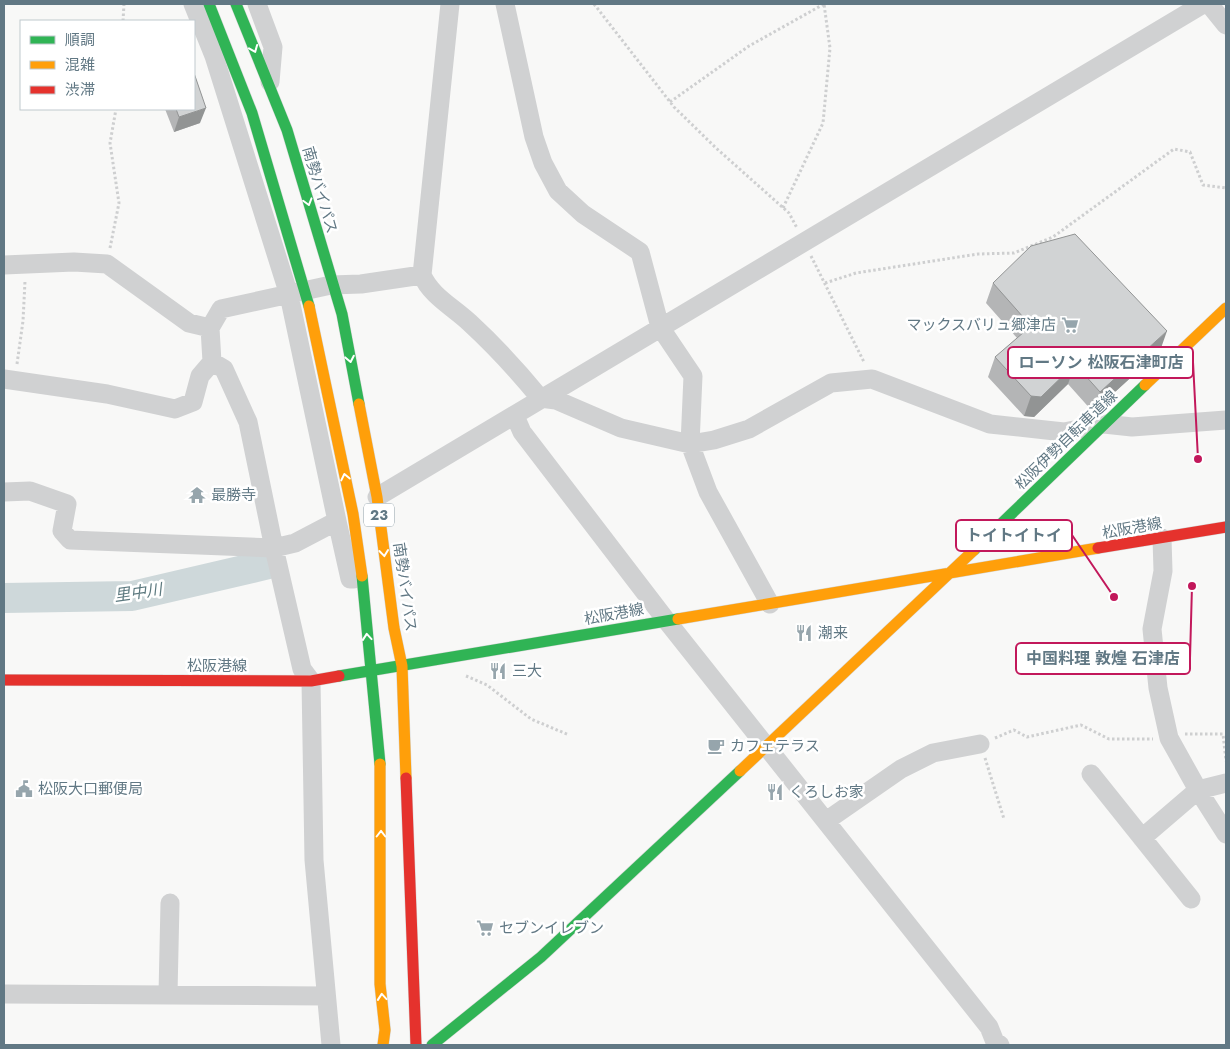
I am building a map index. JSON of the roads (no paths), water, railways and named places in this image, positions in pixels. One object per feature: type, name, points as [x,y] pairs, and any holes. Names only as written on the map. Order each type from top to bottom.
[{"type":"main road","name":"23","points":[[209,4],[252,113],[353,514],[362,578],[381,770],[380,984],[384,1045]]},
{"type":"main road","name":"南勢バイパス","points":[[236,4],[287,130],[331,285],[342,314],[377,497],[394,628],[402,666],[416,1045]]},
{"type":"main road","name":"松阪伊勢自転車道線","points":[[432,1045],[541,956],[949,575],[1226,308]]},
{"type":"main road","name":"松阪港線","points":[[4,680],[311,681],[1226,527]]},
{"type":"street","points":[[193,4],[214,56],[297,292],[337,521],[350,579],[362,578]]},
{"type":"street","points":[[257,4],[273,47],[270,88]]},
{"type":"street","points":[[450,4],[422,275],[428,288],[460,313],[508,359],[540,398],[556,400],[621,428],[690,444],[714,440],[749,429],[831,383],[872,379],[990,424],[1064,432],[1104,424],[1132,427],[1226,420]]},
{"type":"street","points":[[505,4],[534,137],[543,163],[558,191],[576,208],[640,252],[660,327],[692,376],[690,444],[708,492],[770,604]]},
{"type":"street","points":[[377,497],[1203,4]]},
{"type":"street","points":[[1209,4],[1226,25]]},
{"type":"street","points":[[4,265],[25,266],[74,262],[108,264],[189,323],[210,328]]},
{"type":"street","points":[[9,379],[107,394],[176,409],[193,402],[200,376],[212,362],[210,328],[221,309],[331,285],[361,284],[422,275]]},
{"type":"street","points":[[212,362],[224,369],[248,422],[274,548],[302,669],[311,681],[314,860],[331,1045]]},
{"type":"street","points":[[515,416],[522,432],[666,620],[989,1027],[996,1044]]},
{"type":"street","points":[[4,492],[30,491],[67,504],[62,530],[70,540],[274,548],[295,543],[337,521]]},
{"type":"street","points":[[1162,538],[1163,571],[1152,630],[1158,688],[1169,738],[1198,790],[1226,834]]},
{"type":"street","points":[[826,821],[901,769],[933,753],[980,744]]},
{"type":"street","points":[[1090,774],[1190,899]]},
{"type":"street","points":[[1142,838],[1198,790],[1226,784]]},
{"type":"street","points":[[168,994],[170,903]]},
{"type":"street","points":[[4,994],[326,996]]},
{"type":"waterway","name":"里中川","points":[[4,598],[132,596],[269,564]]},
{"type":"place","name":"マックスバリュ郷津店","points":[[1070,325]]},
{"type":"place","name":"ローソン 松阪石津町店","points":[[1198,459]]},
{"type":"place","name":"最勝寺","points":[[197,495]]},
{"type":"place","name":"中国料理 敦煌 石津店","points":[[1192,586]]},
{"type":"place","name":"トイトイトイ","points":[[1114,597]]},
{"type":"place","name":"潮来","points":[[804,633]]},
{"type":"place","name":"三大","points":[[498,671]]},
{"type":"place","name":"カフェテラス","points":[[716,746]]},
{"type":"place","name":"松阪大口郵便局","points":[[24,789]]},
{"type":"place","name":"くろしお家","points":[[775,792]]},
{"type":"place","name":"セブンイレブン","points":[[485,928]]}]
